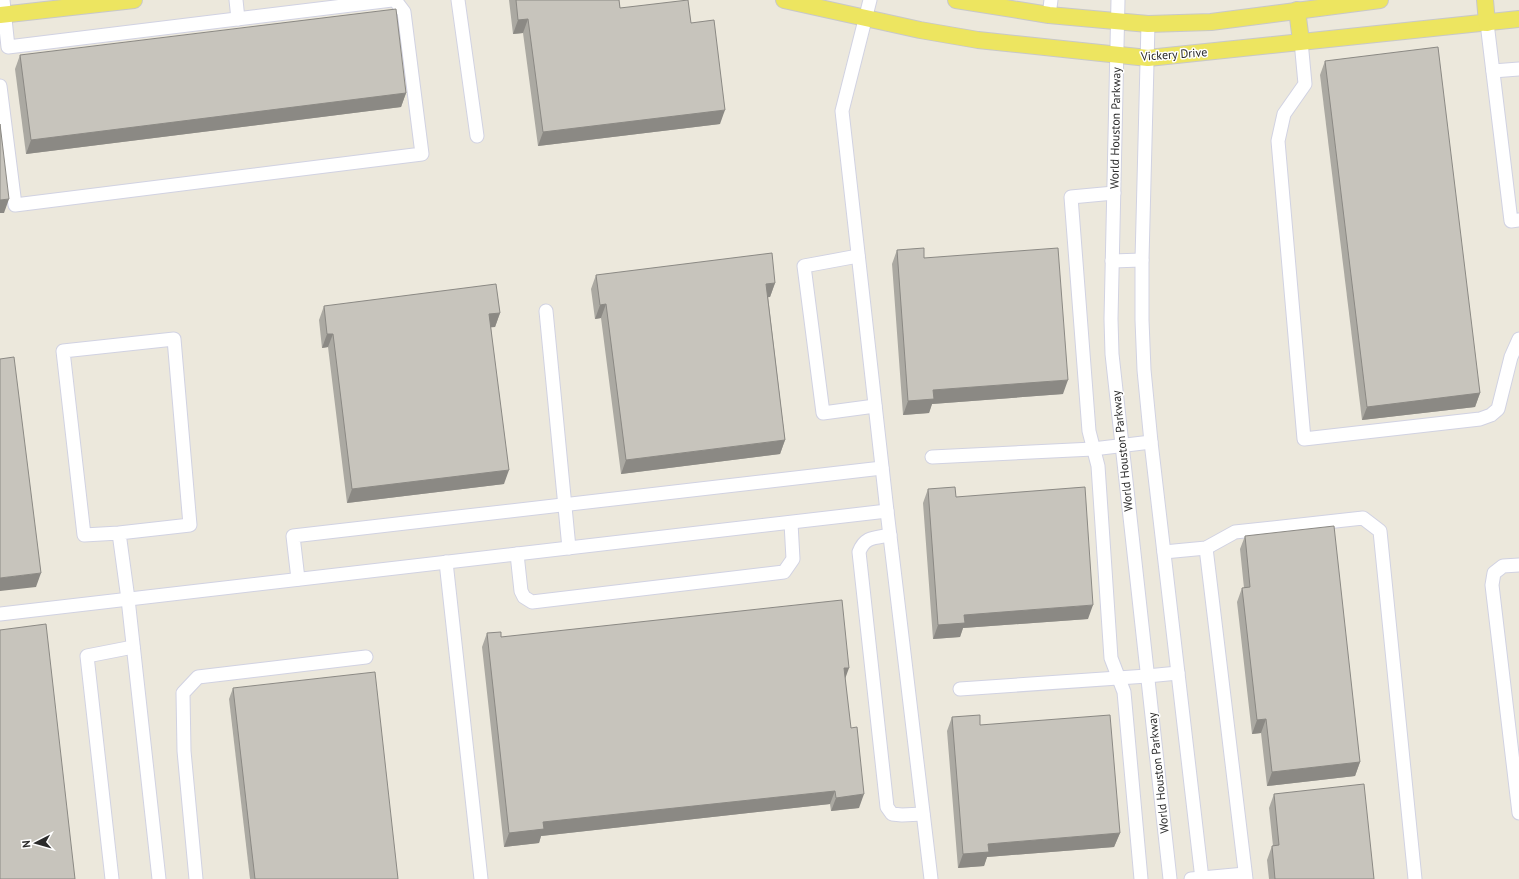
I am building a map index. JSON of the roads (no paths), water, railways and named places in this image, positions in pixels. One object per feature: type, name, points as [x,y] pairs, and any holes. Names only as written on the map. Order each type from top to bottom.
[{"type":"main road","points":[[2,10],[134,0]]},
{"type":"main road","name":"Vickery Drive","points":[[784,0],[920,30],[978,40],[1117,56],[1148,58],[1519,20]]},
{"type":"main road","points":[[956,0],[1050,7],[1118,22],[1148,24],[1211,22],[1296,5],[1380,0]]},
{"type":"main road","points":[[1485,0],[1487,23]]},
{"type":"main road","points":[[1296,5],[1301,42]]},
{"type":"street","points":[[236,0],[238,19]]},
{"type":"street","points":[[0,86],[15,205],[422,154],[404,12],[394,0],[238,19],[4,51],[2,10]]},
{"type":"street","points":[[458,0],[476,136]]},
{"type":"street","points":[[870,0],[842,111],[882,468],[931,879]]},
{"type":"street","name":"World Houston Parkway","points":[[1118,0],[1110,320],[1112,354],[1170,879]]},
{"type":"street","points":[[1487,23],[1511,221],[1519,220]]},
{"type":"street","points":[[1148,24],[1142,260],[1144,370],[1199,878],[1246,876],[1206,548]]},
{"type":"street","points":[[1301,42],[1305,84],[1284,114],[1278,141],[1304,439],[1480,419],[1491,415],[1498,409],[1511,357],[1519,339]]},
{"type":"street","points":[[1493,71],[1519,69]]},
{"type":"street","points":[[1114,193],[1071,197],[1089,431],[1098,466],[1112,658],[1124,692],[1141,879]]},
{"type":"street","points":[[858,256],[804,266],[823,413],[875,406]]},
{"type":"street","points":[[1112,260],[1142,260]]},
{"type":"street","points":[[546,311],[569,548]]},
{"type":"street","points":[[174,339],[190,525],[119,533],[84,535],[63,351],[174,339]]},
{"type":"street","points":[[932,457],[1094,449],[1151,442]]},
{"type":"street","points":[[298,579],[293,536],[882,468]]},
{"type":"street","points":[[0,614],[887,511]]},
{"type":"street","points":[[1164,552],[1206,548],[1235,532],[1363,518],[1380,530],[1416,879]]},
{"type":"street","points":[[517,554],[521,591],[524,597],[532,602],[784,572],[793,559],[791,523]]},
{"type":"street","points":[[119,533],[128,599],[159,879]]},
{"type":"street","points":[[890,535],[870,539],[862,544],[859,552],[887,807],[892,814],[924,814]]},
{"type":"street","points":[[446,562],[481,879]]},
{"type":"street","points":[[1519,565],[1503,566],[1494,573],[1492,585],[1519,813]]},
{"type":"street","points":[[112,879],[87,656],[133,647]]},
{"type":"street","points":[[196,879],[184,751],[183,693],[198,677],[366,657]]},
{"type":"street","points":[[960,689],[1178,673]]}]
